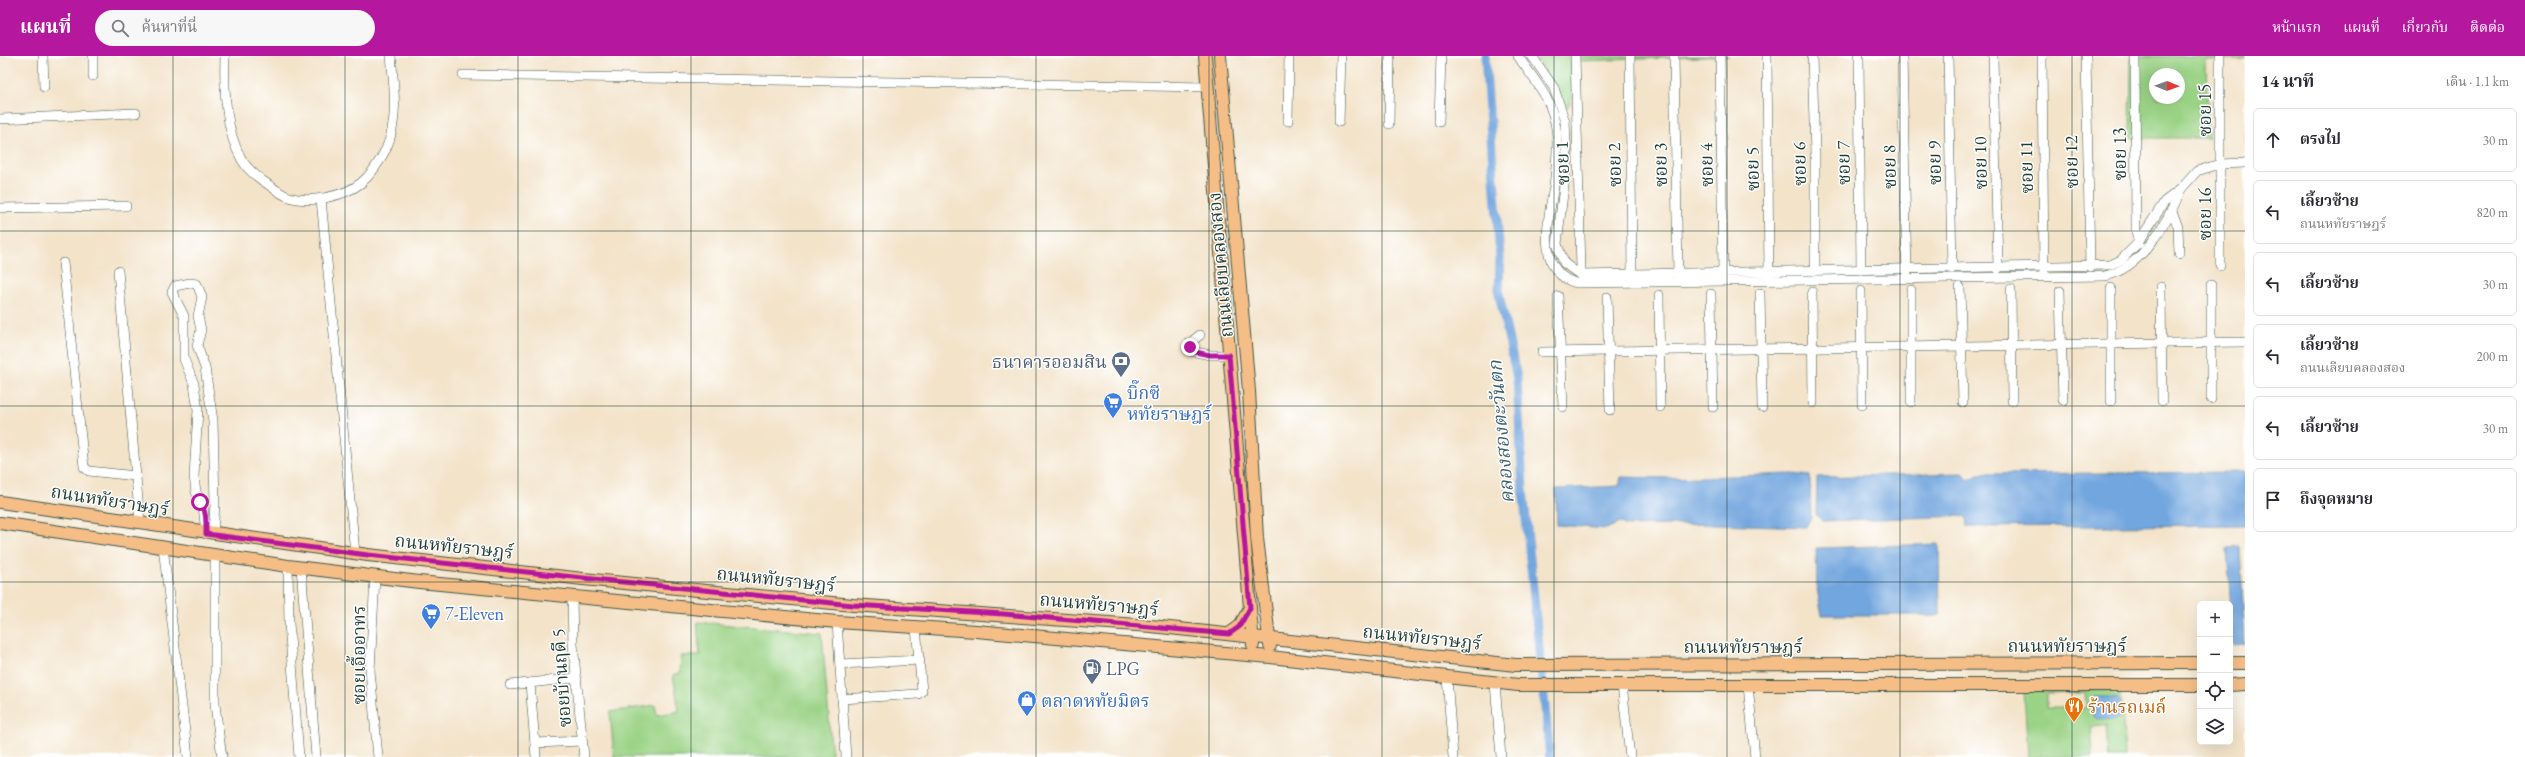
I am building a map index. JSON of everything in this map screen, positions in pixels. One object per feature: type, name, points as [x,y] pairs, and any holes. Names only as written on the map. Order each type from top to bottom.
[{"type":"main road","name":"ถนนเลียบคลองสอง","points":[[1205,56],[1218,233],[1250,608],[1254,638],[1252,656]]},
{"type":"main road","name":"ถนนเลียบคลองสอง","points":[[1220,56],[1236,231],[1257,538],[1270,657]]},
{"type":"main road","points":[[1218,233],[1236,231]]},
{"type":"main road","name":"ถนนหทัยราษฎร์","points":[[0,502],[210,534],[355,553],[837,603],[1004,614],[1229,634],[1254,638],[1516,664],[1562,666],[2197,663]]},
{"type":"main road","name":"ถนนหทัยราษฎร์","points":[[0,523],[288,566],[375,577],[837,622],[976,631],[1270,657],[1518,685],[2197,685]]},
{"type":"main road","points":[[837,603],[837,622]]},
{"type":"main road","points":[[1229,634],[1239,627],[1250,608]]},
{"type":"main road","points":[[1265,616],[1272,628],[1285,641]]},
{"type":"main road","points":[[2233,663],[2245,663]]},
{"type":"main road","points":[[2233,684],[2245,684]]},
{"type":"street","points":[[43,56],[44,88]]},
{"type":"street","points":[[93,56],[93,76]]},
{"type":"street","points":[[225,56],[229,120],[242,160],[251,172],[289,197],[309,200],[321,199],[360,184],[376,167],[386,148],[395,105],[391,56]]},
{"type":"street","points":[[1288,121],[1289,56]]},
{"type":"street","points":[[1339,122],[1341,56]]},
{"type":"street","points":[[1388,124],[1390,56]]},
{"type":"street","points":[[1439,122],[1441,56]]},
{"type":"street","points":[[1518,56],[1545,93],[1553,112],[1556,130],[1556,167],[1548,222],[1547,244],[1552,264],[1564,277],[1582,283],[1907,274],[2113,274],[2127,266],[2172,211],[2181,189]]},
{"type":"street","points":[[1532,56],[1554,88],[1565,122],[1566,165],[1557,244],[1560,258],[1568,268],[1580,275],[1723,273],[1769,277],[1815,271],[1861,270],[1907,274],[1952,269],[1998,269],[2044,273],[2116,263],[2141,247],[2165,201],[2181,189],[2196,171],[2220,164],[2245,163]]},
{"type":"street","name":"ซอย 1","points":[[1575,56],[1581,269]]},
{"type":"street","name":"ซอย 2","points":[[1630,56],[1632,275]]},
{"type":"street","name":"ซอย 3","points":[[1674,56],[1678,274]]},
{"type":"street","name":"ซอย 4","points":[[1720,56],[1723,273]]},
{"type":"street","name":"ซอย 5","points":[[1766,56],[1769,277]]},
{"type":"street","name":"ซอย 6","points":[[1812,56],[1815,154],[1815,271]]},
{"type":"street","name":"ซอย 7","points":[[1859,56],[1861,270]]},
{"type":"street","name":"ซอย 8","points":[[1902,56],[1907,274]]},
{"type":"street","name":"ซอย 9","points":[[1948,56],[1952,269]]},
{"type":"street","name":"ซอย 10","points":[[1993,56],[1998,269]]},
{"type":"street","name":"ซอย 11","points":[[2042,56],[2044,273]]},
{"type":"street","name":"ซอย 12","points":[[2086,56],[2090,267]]},
{"type":"street","name":"ซอย 13","points":[[2135,56],[2136,231],[2141,247]]},
{"type":"street","name":"ซอย 15","points":[[2220,56],[2220,164]]},
{"type":"street","points":[[463,75],[1207,87]]},
{"type":"street","points":[[1545,93],[1554,88]]},
{"type":"street","points":[[0,119],[136,113]]},
{"type":"street","points":[[1556,167],[1578,160]]},
{"type":"street","name":"ซอย 16","points":[[2220,164],[2220,264]]},
{"type":"street","points":[[321,199],[355,553]]},
{"type":"street","points":[[0,208],[126,206]]},
{"type":"street","points":[[2172,211],[2178,227],[2179,254]]},
{"type":"street","points":[[63,263],[84,467],[89,471],[136,476]]},
{"type":"street","points":[[118,270],[140,523]]},
{"type":"street","points":[[182,283],[197,284],[200,289],[202,305],[198,316],[201,330],[197,345],[207,381],[213,420],[215,504],[210,534],[203,505],[196,492],[194,476],[198,410],[194,384],[184,359],[184,316],[172,292],[175,286],[182,283]]},
{"type":"street","points":[[2211,285],[2211,398]]},
{"type":"street","points":[[1960,287],[1963,402]]},
{"type":"street","points":[[2161,287],[2162,401]]},
{"type":"street","points":[[2110,288],[2112,401]]},
{"type":"street","points":[[2010,289],[2012,401]]},
{"type":"street","points":[[1911,290],[1911,402]]},
{"type":"street","points":[[1861,291],[1862,405]]},
{"type":"street","points":[[2060,291],[2063,400]]},
{"type":"street","points":[[1812,292],[1813,403]]},
{"type":"street","points":[[1760,293],[1762,407]]},
{"type":"street","points":[[1711,294],[1713,407]]},
{"type":"street","points":[[1659,295],[1660,407]]},
{"type":"street","points":[[1558,296],[1559,352],[1563,407]]},
{"type":"street","points":[[1607,296],[1610,410]]},
{"type":"street","points":[[1200,335],[1191,342],[1190,351],[1210,355],[1229,355]]},
{"type":"street","points":[[1542,352],[2245,342]]},
{"type":"street","points":[[194,384],[207,381]]},
{"type":"street","points":[[203,505],[215,504]]},
{"type":"street","points":[[163,547],[188,757]]},
{"type":"street","points":[[215,555],[216,705],[222,757]]},
{"type":"street","points":[[288,566],[289,623],[299,757]]},
{"type":"street","points":[[301,567],[316,757]]},
{"type":"street","name":"ซอยเอื้ออาทร","points":[[375,577],[370,670],[378,757]]},
{"type":"street","name":"ซอยบ้านฤดี 5","points":[[572,597],[576,678],[584,757]]},
{"type":"street","points":[[837,622],[846,757]]},
{"type":"street","points":[[842,699],[918,694],[922,691],[916,628]]},
{"type":"street","points":[[840,664],[920,660]]},
{"type":"street","points":[[1447,677],[1453,757]]},
{"type":"street","points":[[510,684],[576,678]]},
{"type":"street","points":[[530,683],[536,757]]},
{"type":"street","points":[[1495,683],[1501,757]]},
{"type":"street","points":[[1622,685],[1630,757]]},
{"type":"street","points":[[1748,685],[1755,757]]},
{"type":"street","points":[[297,731],[313,729]]},
{"type":"street","points":[[535,743],[582,741]]},
{"type":"green space","points":[[1535,56],[1729,56],[1581,61],[1575,72],[1572,97],[1567,108]]},
{"type":"green space","points":[[2131,56],[2245,56],[2245,59],[2206,60],[2208,138],[2130,138]]},
{"type":"green space","points":[[697,622],[822,633],[832,757],[614,757],[610,712],[655,705],[657,715],[679,711],[673,675],[680,673],[681,656],[700,656]]},
{"type":"green space","name":"ร้านรถเมล์","points":[[2121,690],[2125,757],[2108,757],[2106,726],[2091,727],[2093,757],[2028,757],[2024,691]],"holes":[[[2085,692],[2086,708],[2046,708],[2046,693]]]},
{"type":"water","points":[[2245,472],[2245,525],[1967,527],[1966,516],[1822,521],[1816,514],[1817,477],[1962,473],[1969,479],[1978,474]]},
{"type":"water","points":[[1793,474],[1810,476],[1811,517],[1806,527],[1716,524],[1628,526],[1620,523],[1606,529],[1557,525],[1556,489],[1619,486],[1621,477],[1669,478]]},
{"type":"water","points":[[1939,544],[1940,615],[1822,615],[1817,589],[1816,548]]},
{"type":"water","points":[[2240,547],[2245,644],[2233,645],[2233,601],[2230,601],[2227,548]]},
{"type":"water","points":[[2092,697],[2119,697],[2120,719],[2097,720],[2093,714]]},
{"type":"waterway","name":"คลองสองตะวันตก","points":[[1485,56],[1500,258],[1499,294],[1517,378],[1523,489],[1550,757]]},
{"type":"place","name":"ธนาคารออมสิน","points":[[1121,378]]},
{"type":"place","name":"บิ๊กซี หทัยราษฎร์","points":[[1113,419]]},
{"type":"place","name":"7-Eleven","points":[[431,630]]},
{"type":"place","name":"LPG","points":[[1092,685]]},
{"type":"place","name":"ตลาดหทัยมิตร","points":[[1027,717]]},
{"type":"place","name":"ร้านรถเมล์","points":[[2074,723]]},
{"type":"route","points":[[200,502],[203,505],[206,520],[206,534],[368,555],[853,605],[1004,614],[1229,634],[1236,631],[1250,608],[1229,355],[1196,353],[1190,351],[1190,347]]}]
